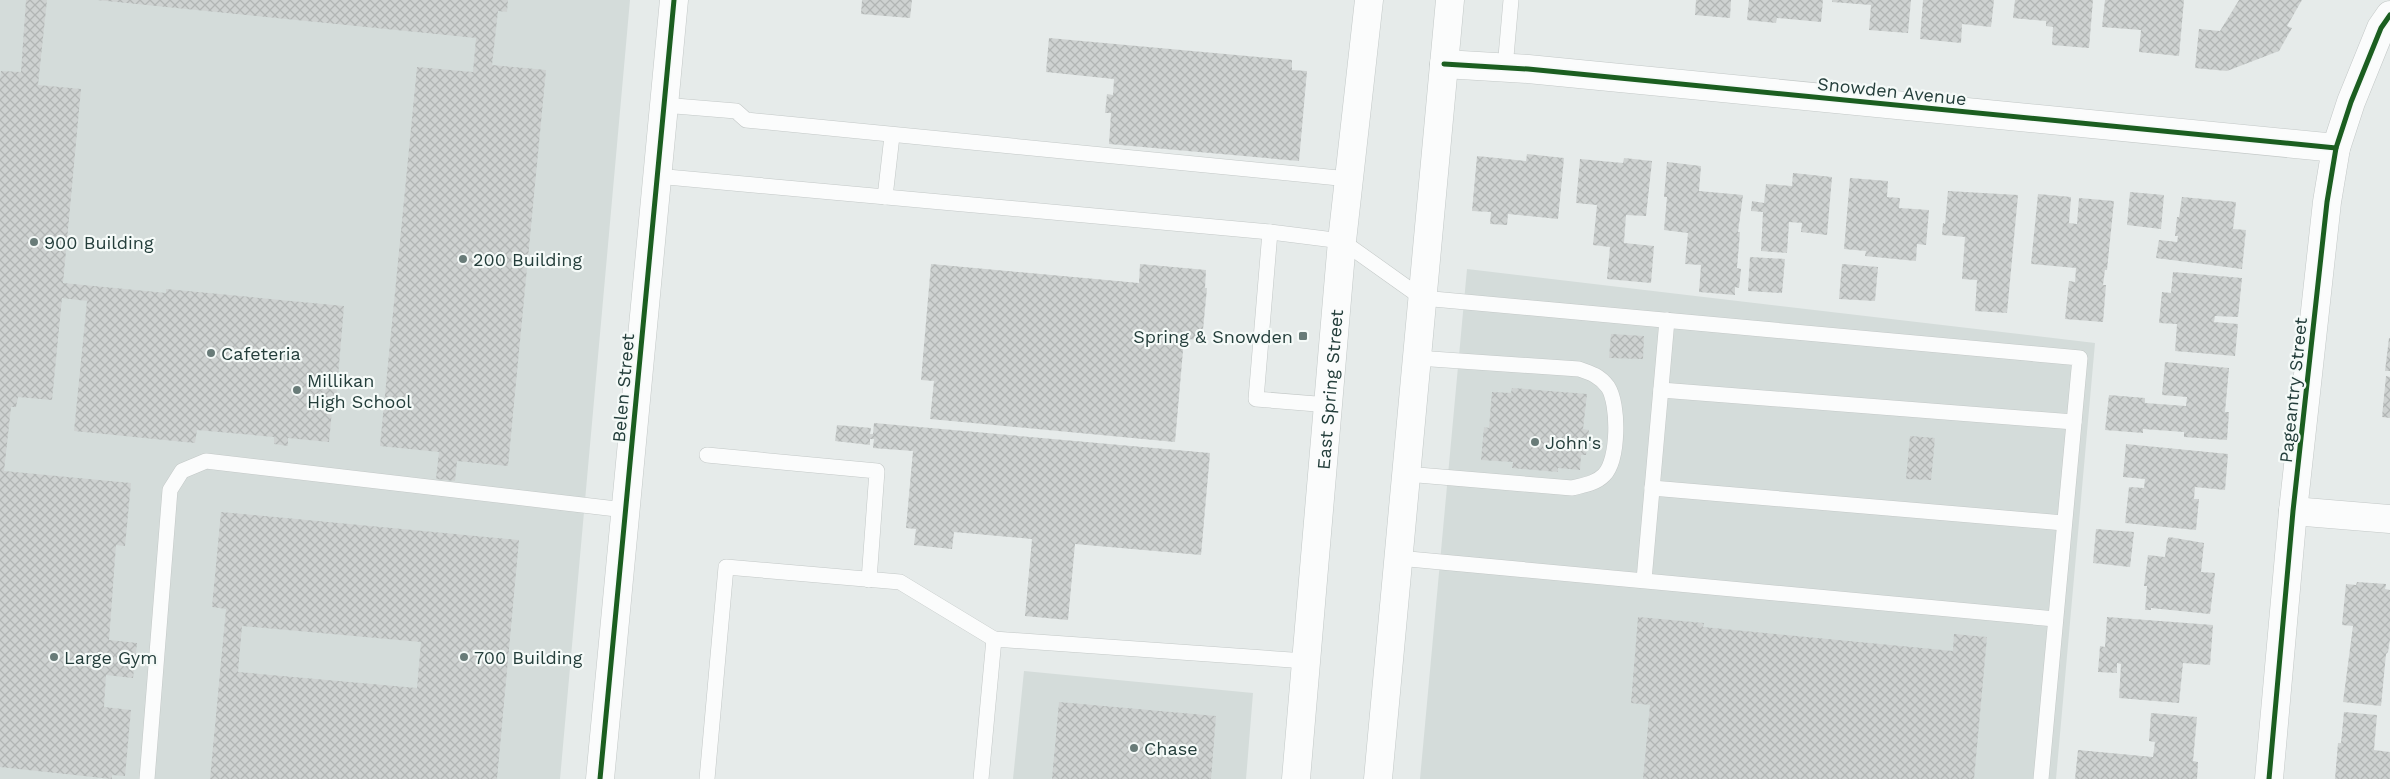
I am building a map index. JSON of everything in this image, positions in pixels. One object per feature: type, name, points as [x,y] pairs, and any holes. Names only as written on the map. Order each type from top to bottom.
[{"type":"street","name":"Belen Street","points":[[600,779],[674,0]]},
{"type":"street","name":"East Spring Street","points":[[1296,779],[1342,241],[1369,0]]},
{"type":"street","points":[[1378,779],[1450,0]]},
{"type":"street","name":"Pageantry Street","points":[[2268,779],[2293,511],[2327,202],[2336,148],[2351,102],[2381,28],[2390,15]]},
{"type":"street","name":"Snowden Avenue","points":[[1444,64],[1505,68],[2336,148]]},
{"type":"street","points":[[2293,511],[2390,519]]},
{"type":"lane","points":[[1505,68],[1511,0]]},
{"type":"lane","points":[[663,105],[736,111],[746,120],[892,136],[1349,179]]},
{"type":"lane","points":[[885,197],[892,136]]},
{"type":"lane","points":[[656,176],[1270,232],[1342,241],[1422,298],[2080,358],[2041,779]]},
{"type":"lane","points":[[1270,232],[1256,399],[1328,405]]},
{"type":"lane","points":[[1644,580],[1667,320]]},
{"type":"lane","points":[[1406,474],[1572,488],[1593,483],[1605,475],[1613,460],[1616,410],[1609,388],[1598,376],[1579,369],[1417,358]]},
{"type":"lane","points":[[1660,390],[2074,422]]},
{"type":"lane","points":[[707,455],[877,472],[869,580]]},
{"type":"lane","points":[[147,779],[170,490],[182,471],[206,461],[625,510]]},
{"type":"lane","points":[[1652,488],[2064,523]]},
{"type":"lane","points":[[1398,558],[2055,619]]},
{"type":"lane","points":[[708,779],[726,567],[900,582],[994,639],[1306,661]]},
{"type":"lane","points":[[980,779],[994,639]]},
{"type":"shaded area","name":"Millikan High School","points":[[0,0],[630,0],[560,779],[0,779]]},
{"type":"shaded area","points":[[1467,269],[2095,343],[2056,779],[1420,779]]},
{"type":"shaded area","points":[[1024,671],[1253,693],[1246,779],[1013,779]]},
{"type":"building","points":[[26,0],[47,0],[38,85],[81,89],[63,283],[166,293],[166,289],[344,306],[336,400],[333,400],[329,442],[288,438],[288,446],[274,444],[274,437],[197,430],[195,443],[74,431],[87,301],[62,298],[52,400],[18,397],[16,407],[11,407],[4,471],[131,483],[125,546],[116,545],[109,640],[137,643],[133,678],[106,675],[104,707],[131,710],[125,776],[112,775],[112,779],[0,767],[0,78],[1,71],[21,72]]},
{"type":"building","name":"200 Building","points":[[97,0],[508,0],[507,12],[498,11],[492,65],[546,70],[508,466],[457,461],[455,481],[436,479],[439,452],[380,446],[417,67],[473,72],[476,38]]},
{"type":"building","points":[[862,0],[912,0],[910,18],[861,14]]},
{"type":"building","points":[[1696,0],[1731,0],[1730,18],[1695,15]]},
{"type":"building","points":[[1749,0],[1823,0],[1821,22],[1777,18],[1776,23],[1747,20]]},
{"type":"building","points":[[1832,0],[1911,0],[1908,33],[1869,30],[1871,5],[1832,2]]},
{"type":"building","points":[[1923,0],[1994,0],[1991,27],[1962,24],[1961,43],[1920,39]]},
{"type":"building","points":[[2015,0],[2093,0],[2089,48],[2052,45],[2053,27],[2046,26],[2046,21],[2013,18]]},
{"type":"building","points":[[2105,0],[2184,0],[2179,56],[2139,52],[2141,30],[2102,27]]},
{"type":"building","points":[[2239,0],[2302,0],[2287,26],[2292,28],[2279,51],[2227,71],[2195,68],[2199,29],[2220,31]]},
{"type":"building","points":[[1049,38],[1292,60],[1292,70],[1307,71],[1299,161],[1109,144],[1111,113],[1105,113],[1107,94],[1113,95],[1114,79],[1046,72]]},
{"type":"building","points":[[1527,154],[1564,158],[1558,219],[1508,214],[1507,225],[1490,224],[1491,212],[1472,211],[1477,156],[1526,161]]},
{"type":"building","points":[[1624,158],[1652,161],[1646,216],[1626,215],[1624,243],[1654,246],[1651,283],[1607,279],[1610,247],[1593,245],[1597,205],[1576,203],[1580,159],[1623,163]]},
{"type":"building","points":[[1667,162],[1701,166],[1699,191],[1743,195],[1738,232],[1740,232],[1737,268],[1741,269],[1739,288],[1735,287],[1735,295],[1699,292],[1701,265],[1685,264],[1688,233],[1664,230],[1667,197],[1664,197]]},
{"type":"building","points":[[1793,173],[1832,177],[1827,235],[1801,232],[1802,223],[1789,222],[1787,253],[1761,251],[1763,212],[1751,211],[1752,201],[1764,203],[1766,184],[1792,186]]},
{"type":"building","points":[[1850,178],[1888,181],[1887,197],[1900,198],[1899,208],[1929,210],[1926,245],[1917,244],[1916,261],[1865,256],[1866,251],[1844,249]]},
{"type":"building","points":[[1948,191],[2018,195],[2007,313],[1975,311],[1977,280],[1962,279],[1965,237],[1942,235]]},
{"type":"building","points":[[2130,192],[2164,195],[2161,229],[2127,225]]},
{"type":"building","points":[[2038,194],[2071,197],[2069,223],[2077,224],[2079,198],[2114,201],[2107,270],[2105,270],[2103,285],[2106,285],[2103,322],[2065,319],[2069,281],[2075,282],[2076,268],[2031,264]]},
{"type":"building","points":[[2182,197],[2236,202],[2233,229],[2246,230],[2242,269],[2156,258],[2159,240],[2177,242],[2178,236],[2175,236],[2177,217],[2179,217]]},
{"type":"building","points":[[1750,257],[1785,259],[1782,293],[1748,291]]},
{"type":"building","points":[[931,264],[1139,283],[1140,264],[1206,270],[1205,288],[1207,288],[1202,340],[1184,339],[1175,442],[930,419],[934,381],[921,380]]},
{"type":"building","points":[[1842,264],[1878,267],[1875,301],[1839,299]]},
{"type":"building","points":[[2173,272],[2242,278],[2238,317],[2215,316],[2214,322],[2238,324],[2235,356],[2175,351],[2177,324],[2159,323],[2162,292],[2171,293]]},
{"type":"building","points":[[1611,334],[1644,336],[1643,359],[1609,358]]},
{"type":"building","points":[[2389,338],[2390,371],[2385,371]]},
{"type":"building","points":[[2165,362],[2229,368],[2225,412],[2229,412],[2227,440],[2184,437],[2184,432],[2143,429],[2143,433],[2105,430],[2109,395],[2145,398],[2145,403],[2186,406],[2187,397],[2162,395]]},
{"type":"building","points":[[2386,376],[2390,377],[2390,418],[2382,417]]},
{"type":"building","name":"John's","points":[[1512,388],[1587,394],[1583,429],[1589,430],[1586,455],[1581,455],[1580,470],[1558,468],[1558,472],[1512,468],[1513,462],[1481,460],[1484,427],[1489,428],[1492,392],[1511,393]]},
{"type":"building","points":[[874,423],[1210,453],[1201,555],[1075,544],[1068,620],[1025,616],[1032,539],[954,532],[952,549],[914,545],[916,529],[906,528],[913,451],[873,448],[874,439],[870,439],[870,445],[835,441],[837,425],[871,428],[870,434],[873,434]]},
{"type":"building","points":[[1910,436],[1935,438],[1931,480],[1906,479]]},
{"type":"building","points":[[2126,444],[2228,454],[2225,490],[2195,487],[2194,499],[2199,499],[2196,530],[2125,523],[2129,487],[2144,488],[2145,479],[2123,477]]},
{"type":"building","name":"700 Building","points":[[221,512],[519,540],[497,779],[210,779],[226,609],[212,607]],"holes":[[[242,626],[421,642],[417,688],[238,672]]]},
{"type":"building","points":[[2096,529],[2134,532],[2130,567],[2093,563]]},
{"type":"building","points":[[2169,537],[2204,543],[2201,572],[2215,573],[2210,614],[2151,608],[2151,610],[2145,610],[2147,586],[2144,586],[2148,555],[2165,557]]},
{"type":"building","points":[[2357,582],[2386,584],[2385,589],[2390,590],[2390,639],[2386,654],[2381,706],[2343,702],[2353,626],[2342,625],[2346,584],[2356,585]]},
{"type":"building","points":[[1638,617],[1704,623],[1703,627],[1953,651],[1954,634],[1987,637],[1974,779],[1643,779],[1650,705],[1631,703]]},
{"type":"building","points":[[2107,617],[2213,625],[2210,665],[2183,663],[2179,703],[2119,698],[2121,664],[2117,663],[2117,673],[2098,672],[2100,646],[2105,647]]},
{"type":"building","name":"Chase","points":[[1059,702],[1216,716],[1211,779],[1052,779]]},
{"type":"building","points":[[2344,712],[2377,715],[2374,750],[2390,752],[2390,779],[2335,779],[2338,743],[2341,743]]},
{"type":"building","points":[[2151,713],[2197,717],[2193,761],[2198,762],[2197,779],[2075,779],[2078,750],[2153,757],[2155,742],[2149,741]]},
{"type":"cycle path","points":[[600,779],[674,0]]},
{"type":"cycle path","points":[[2269,779],[2293,511],[2327,202],[2336,148],[2351,102],[2381,28],[2390,15]]},
{"type":"cycle path","points":[[1444,64],[1528,69],[2336,148]]},
{"type":"place","name":"900 Building","points":[[34,242]]},
{"type":"place","name":"200 Building","points":[[463,259]]},
{"type":"place","name":"Spring & Snowden","points":[[1303,336]]},
{"type":"place","name":"Cafeteria","points":[[211,353]]},
{"type":"place","name":"Millikan High School","points":[[297,390]]},
{"type":"place","name":"John's","points":[[1535,442]]},
{"type":"place","name":"Large Gym","points":[[54,657]]},
{"type":"place","name":"700 Building","points":[[464,657]]},
{"type":"place","name":"Chase","points":[[1134,748]]}]
